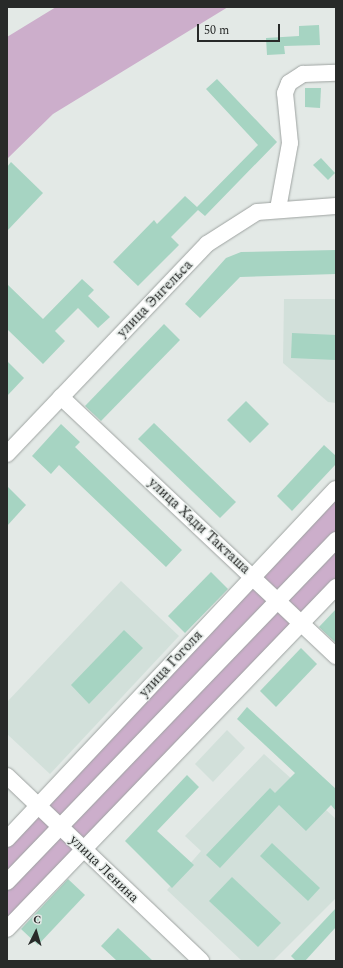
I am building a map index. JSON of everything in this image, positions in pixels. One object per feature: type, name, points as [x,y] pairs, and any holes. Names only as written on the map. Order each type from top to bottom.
[{"type":"street","points":[[278,209],[290,143],[285,93],[295,76],[315,73],[336,73]]},
{"type":"street","name":"улица Энгельса","points":[[7,454],[207,244],[257,212],[278,209],[336,206]]},
{"type":"street","name":"улица Хади Такташа","points":[[62,397],[253,577],[278,603],[336,656]]},
{"type":"street","name":"улица Гоголя","points":[[7,839],[336,489]]},
{"type":"street","points":[[7,882],[278,603],[336,540]]},
{"type":"street","points":[[7,929],[84,852],[299,622],[336,587]]},
{"type":"street","name":"улица Ленина","points":[[7,776],[84,852],[201,961]]},
{"type":"shaded area","points":[[56,7],[228,7],[53,114],[7,159],[7,37]]},
{"type":"shaded area","points":[[284,299],[336,299],[336,403],[328,402],[283,363]]},
{"type":"shaded area","points":[[336,489],[336,587],[7,929],[7,839]]},
{"type":"shaded area","points":[[121,581],[179,636],[50,774],[7,734],[7,702]]},
{"type":"shaded area","points":[[227,730],[245,748],[213,782],[195,764]]},
{"type":"shaded area","points":[[264,754],[336,819],[336,898],[273,961],[242,961],[167,890],[201,851],[185,836]]},
{"type":"building","points":[[319,25],[320,45],[284,46],[285,54],[267,55],[266,38],[299,36],[299,26]]},
{"type":"building","points":[[217,79],[277,142],[205,216],[198,210],[171,237],[179,245],[138,286],[113,262],[154,220],[157,224],[185,196],[197,207],[258,145],[206,89]]},
{"type":"building","points":[[305,88],[321,88],[320,108],[305,107]]},
{"type":"building","points":[[321,158],[335,173],[328,180],[313,165]]},
{"type":"building","points":[[11,162],[43,193],[7,231],[7,167]]},
{"type":"building","points":[[336,250],[336,274],[240,277],[200,318],[185,304],[226,258],[241,252]]},
{"type":"building","points":[[82,279],[94,290],[88,296],[110,317],[98,328],[78,308],[55,331],[65,341],[43,364],[7,329],[7,284],[43,319]]},
{"type":"building","points":[[164,324],[180,340],[101,421],[85,406]]},
{"type":"building","points":[[292,333],[336,335],[336,360],[291,358]]},
{"type":"building","points":[[7,361],[24,378],[7,396]]},
{"type":"building","points":[[246,401],[269,424],[250,443],[227,420]]},
{"type":"building","points":[[154,423],[236,502],[220,518],[138,439]]},
{"type":"building","points":[[61,424],[80,442],[75,447],[182,550],[166,567],[59,465],[51,474],[32,456]]},
{"type":"building","points":[[324,445],[336,456],[336,464],[292,511],[277,496]]},
{"type":"building","points":[[7,486],[26,505],[7,526]]},
{"type":"building","points":[[211,572],[228,589],[185,633],[168,616]]},
{"type":"building","points":[[336,609],[336,643],[319,627]]},
{"type":"building","points":[[124,630],[143,648],[89,704],[71,685]]},
{"type":"building","points":[[301,648],[317,664],[276,707],[260,691]]},
{"type":"building","points":[[247,707],[336,789],[336,811],[331,805],[306,831],[279,805],[220,868],[206,855],[270,788],[275,793],[295,773],[237,719]]},
{"type":"building","points":[[187,775],[199,787],[157,831],[194,865],[172,888],[125,841]]},
{"type":"building","points":[[272,843],[320,888],[308,901],[260,856]]},
{"type":"building","points":[[232,877],[281,923],[258,947],[209,901]]},
{"type":"building","points":[[68,879],[85,895],[38,945],[21,929]]},
{"type":"building","points":[[336,908],[336,927],[305,961],[296,961],[291,956]]},
{"type":"building","points":[[118,928],[153,961],[117,961],[101,946]]}]
